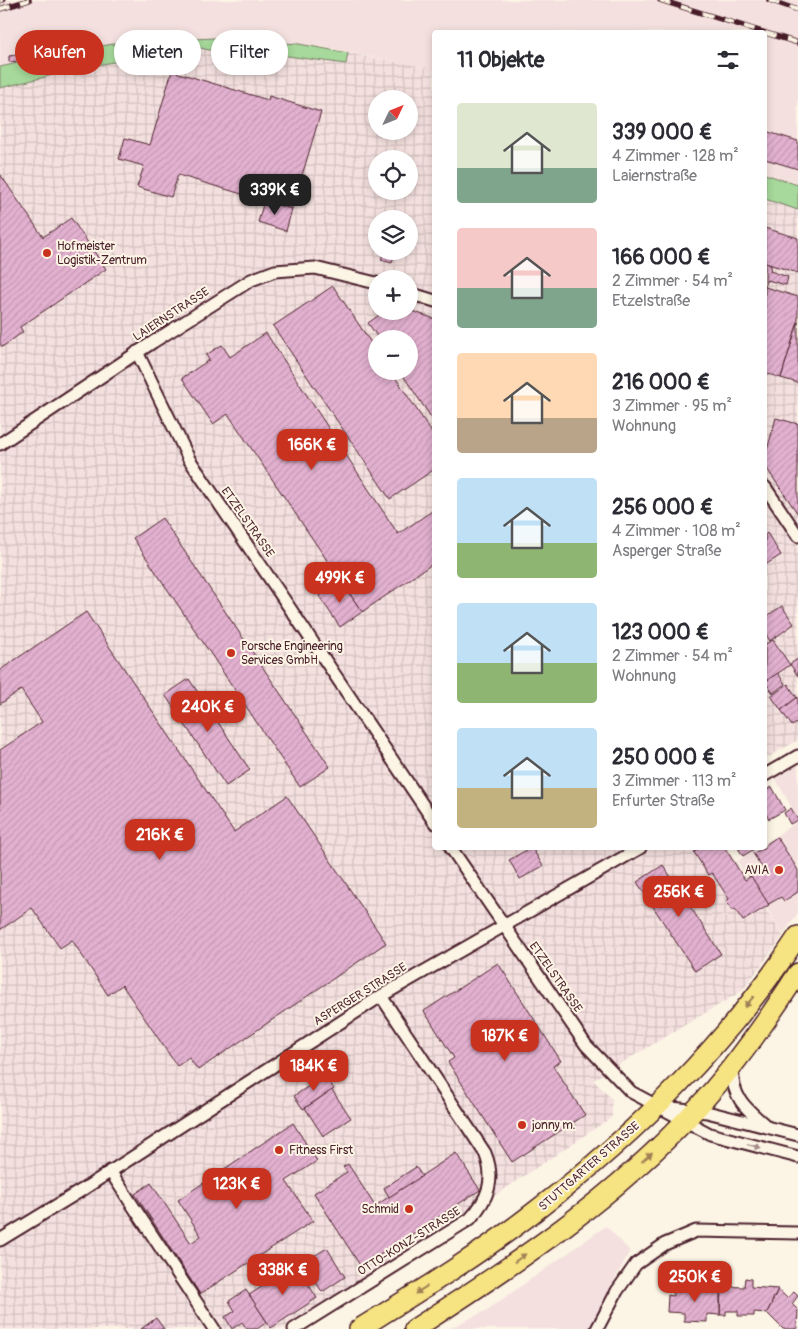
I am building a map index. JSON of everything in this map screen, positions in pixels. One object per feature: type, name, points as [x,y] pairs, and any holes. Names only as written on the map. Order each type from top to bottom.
[{"type":"main road","name":"STUTTGARTER STRASSE","points":[[359,1329],[461,1264],[537,1210],[599,1160],[656,1106],[739,1014],[780,964],[798,936]]},
{"type":"main road","points":[[414,1329],[552,1235],[622,1178],[690,1116],[732,1067],[798,973]]},
{"type":"street","name":"LAIERNSTRASSE","points":[[0,444],[137,352],[251,280],[275,271],[315,268],[368,281]]},
{"type":"street","points":[[418,296],[432,300]]},
{"type":"street","name":"ETZELSTRASSE","points":[[137,352],[189,459],[432,819]]},
{"type":"street","points":[[767,490],[798,536]]},
{"type":"street","points":[[767,774],[798,756]]},
{"type":"street","name":"ETZELSTRASSE","points":[[452,850],[591,1051],[631,1092],[656,1106],[690,1116]]},
{"type":"street","name":"ASPERGER STRASSE","points":[[0,1240],[381,996],[636,850]]},
{"type":"street","name":"OTTO-KONZ-STRASSE","points":[[294,1329],[470,1219],[481,1207],[489,1191],[491,1173],[485,1154],[381,996]]},
{"type":"street","points":[[732,1067],[733,1086],[740,1103],[769,1127]]},
{"type":"street","points":[[690,1116],[769,1127],[798,1135]]},
{"type":"street","points":[[690,1116],[710,1134],[798,1157]]},
{"type":"street","points":[[110,1171],[214,1329]]},
{"type":"street","points":[[597,1329],[617,1291],[636,1264],[652,1250],[696,1231],[798,1233]]},
{"type":"shaded area","points":[[0,0],[798,0],[798,184],[767,175],[767,30],[432,30],[432,69],[322,47],[288,43],[288,30],[211,30],[211,38],[201,39],[201,30],[114,30],[114,44],[104,46],[104,30],[15,30],[15,64],[0,67]]},
{"type":"shaded area","points":[[201,48],[211,50],[211,75],[288,75],[288,56],[346,64],[348,53],[432,69],[432,850],[728,850],[783,936],[742,991],[593,1080],[612,1099],[612,1117],[466,1215],[282,1329],[0,1329],[0,88],[53,75],[104,75],[104,64],[114,62],[114,75],[201,75]]},
{"type":"shaded area","points":[[767,200],[798,210],[798,740],[767,758]]},
{"type":"shaded area","points":[[798,765],[798,819],[775,778]]},
{"type":"shaded area","points":[[798,821],[798,913],[783,935],[737,861],[755,850],[767,850],[767,842]]},
{"type":"shaded area","points":[[606,1226],[630,1251],[589,1329],[448,1329],[487,1310]]},
{"type":"green space","points":[[211,38],[211,50],[201,48],[201,39]]},
{"type":"green space","points":[[288,43],[348,53],[346,64],[288,56]]},
{"type":"green space","points":[[114,44],[114,62],[104,64],[104,46]]},
{"type":"green space","points":[[15,64],[15,75],[53,75],[0,88],[0,67]]},
{"type":"green space","points":[[767,175],[798,185],[798,210],[767,200]]},
{"type":"building","points":[[15,55],[15,62],[9,62],[9,56]]},
{"type":"building","points":[[171,75],[185,75],[268,100],[269,96],[321,112],[292,209],[178,175],[171,197],[137,187],[144,166],[119,159],[125,138],[150,145]]},
{"type":"building","points":[[767,132],[798,141],[798,169],[767,160]]},
{"type":"building","name":"Hofmeister Logistik-Zentrum","points":[[0,174],[43,237],[71,218],[106,269],[20,327],[23,332],[2,347],[0,344]]},
{"type":"building","points":[[264,201],[292,209],[286,231],[258,222]]},
{"type":"building","points":[[767,229],[798,238],[798,273],[767,264]]},
{"type":"building","points":[[381,260],[393,260],[392,263]]},
{"type":"building","points":[[767,264],[771,265],[770,271],[788,277],[786,285],[767,280]]},
{"type":"building","points":[[333,286],[368,338],[368,380],[397,380],[432,432],[432,471],[390,499],[273,326]]},
{"type":"building","points":[[767,288],[798,297],[798,322],[781,378],[767,374]]},
{"type":"building","points":[[418,313],[432,318],[432,419],[406,380],[418,380],[418,330],[373,330],[368,323],[372,320],[418,320]]},
{"type":"building","points":[[798,322],[798,383],[781,378]]},
{"type":"building","points":[[266,333],[398,534],[432,511],[432,564],[362,612],[228,414],[213,424],[182,378],[209,360],[206,355],[222,345],[230,357]]},
{"type":"building","points":[[776,418],[798,424],[798,514],[767,469],[767,450]]},
{"type":"building","name":"Porsche Engineering Services GmbH","points":[[162,518],[330,767],[300,787],[133,538]]},
{"type":"building","points":[[767,533],[781,555],[767,564]]},
{"type":"building","points":[[341,581],[362,612],[340,627],[319,596]]},
{"type":"building","points":[[782,606],[794,624],[770,641],[767,636],[767,616]]},
{"type":"building","points":[[86,612],[234,832],[287,796],[386,943],[198,1070],[189,1058],[177,1066],[122,985],[108,995],[72,940],[60,948],[32,908],[0,930],[0,750],[42,722],[21,690],[0,704],[0,670]]},
{"type":"building","points":[[773,640],[790,665],[767,681],[767,643]]},
{"type":"building","points":[[798,659],[798,676],[790,664]]},
{"type":"building","points":[[778,673],[785,684],[773,693],[767,685],[767,681]]},
{"type":"building","points":[[189,679],[250,770],[226,786],[165,695]]},
{"type":"building","points":[[788,684],[797,698],[781,710],[771,696]]},
{"type":"building","points":[[798,697],[798,722],[792,726],[781,710]]},
{"type":"building","points":[[772,787],[785,810],[769,819],[767,816],[767,790]]},
{"type":"building","points":[[791,808],[798,820],[790,824],[784,813]]},
{"type":"building","points":[[777,837],[798,870],[798,892],[784,901],[781,897],[767,905],[749,876],[762,868],[753,853],[767,850],[767,844]]},
{"type":"building","points":[[526,850],[533,850],[543,866],[520,879],[509,860]]},
{"type":"building","points":[[698,850],[726,850],[745,880],[751,876],[769,905],[743,921],[735,909],[733,911],[726,901],[729,899],[712,873],[708,875],[694,852]]},
{"type":"building","points":[[739,850],[753,850],[743,856]]},
{"type":"building","points":[[663,865],[721,954],[695,971],[637,882]]},
{"type":"building","points":[[498,963],[561,1061],[553,1066],[585,1115],[512,1162],[448,1062],[454,1058],[424,1011]]},
{"type":"building","points":[[325,1075],[334,1089],[303,1109],[294,1096]]},
{"type":"building","points":[[332,1090],[351,1118],[323,1136],[305,1108]]},
{"type":"building","points":[[293,1123],[317,1161],[286,1181],[313,1221],[200,1294],[135,1194],[151,1183],[191,1243],[201,1236],[178,1200]]},
{"type":"building","points":[[456,1153],[480,1190],[361,1267],[314,1193],[347,1172],[343,1167],[348,1164],[375,1206]]},
{"type":"building","points":[[416,1167],[422,1176],[389,1197],[384,1188]]},
{"type":"building","points":[[327,1248],[345,1277],[322,1292],[304,1262]]},
{"type":"building","points":[[296,1265],[317,1298],[271,1328],[249,1295]]},
{"type":"building","points":[[745,1278],[751,1279],[751,1287],[778,1289],[767,1313],[754,1312],[754,1316],[738,1316],[738,1311],[726,1311],[726,1315],[720,1315],[721,1286],[744,1287]]},
{"type":"building","points":[[696,1280],[703,1281],[703,1289],[720,1290],[720,1315],[707,1314],[707,1322],[684,1321],[684,1313],[667,1312],[668,1295],[673,1296],[673,1286],[696,1289]]},
{"type":"building","points":[[778,1289],[787,1298],[794,1292],[798,1296],[792,1304],[798,1310],[797,1329],[783,1329],[767,1313]]},
{"type":"building","points":[[246,1290],[267,1322],[257,1329],[247,1329],[242,1322],[232,1329],[225,1317],[235,1311],[229,1301]]},
{"type":"building","points":[[156,1318],[164,1329],[141,1329]]},
{"type":"railway","points":[[0,9],[29,0]]},
{"type":"railway","points":[[660,0],[756,30]]},
{"type":"railway","points":[[769,0],[798,10]]},
{"type":"railway","points":[[767,33],[798,43]]},
{"type":"place","name":"Hofmeister Logistik-Zentrum","points":[[47,253]]},
{"type":"place","name":"Porsche Engineering Services GmbH","points":[[231,653]]},
{"type":"place","name":"AVIA","points":[[779,870]]},
{"type":"place","name":"jonny m.","points":[[522,1125]]},
{"type":"place","name":"Fitness First","points":[[279,1150]]},
{"type":"place","name":"Schmid","points":[[409,1209]]}]
